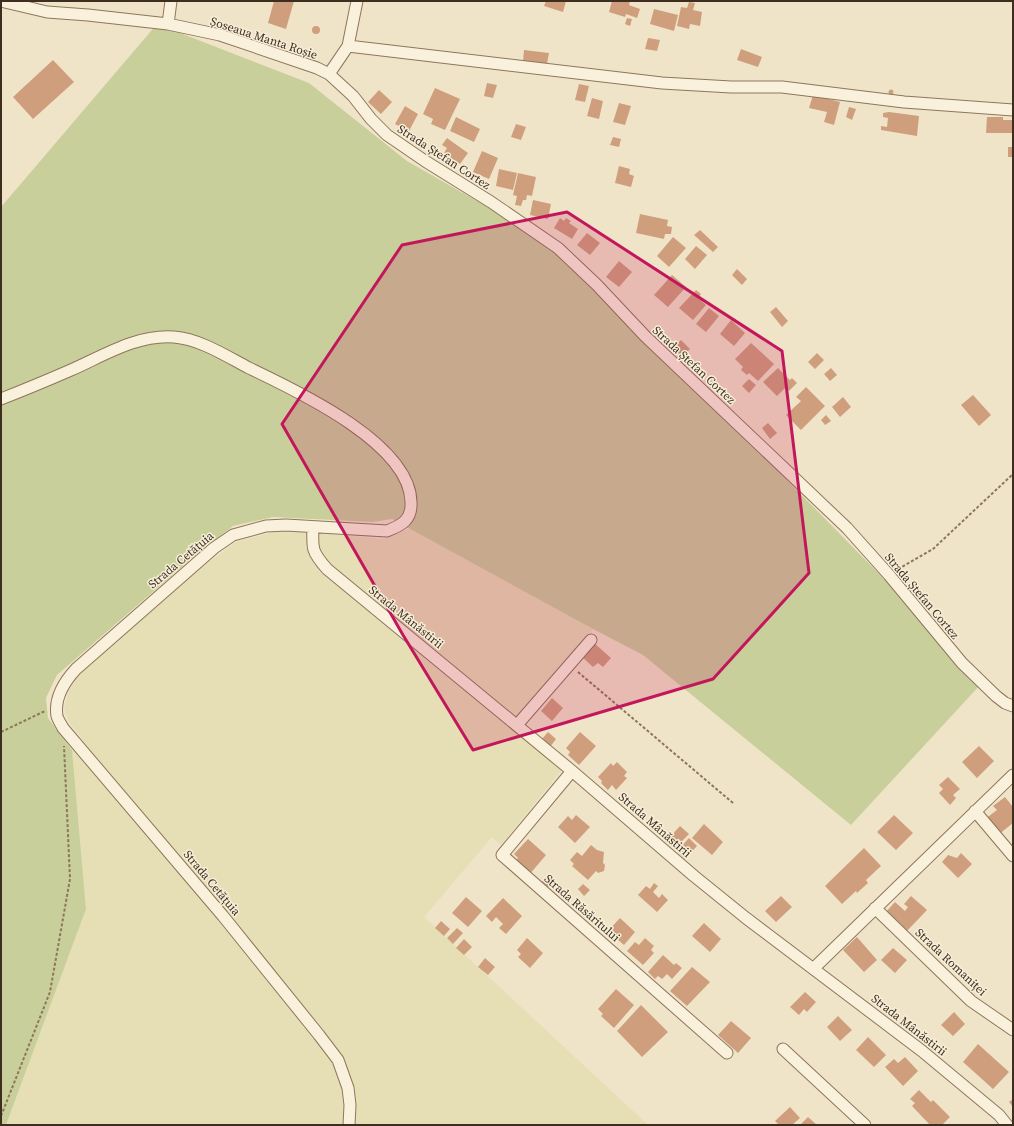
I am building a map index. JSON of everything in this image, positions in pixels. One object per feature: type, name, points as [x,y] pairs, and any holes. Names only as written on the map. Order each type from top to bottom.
[{"type":"street","name":"Șoseaua Manta Roșie","points":[[1,1],[47,12],[168,24],[220,35],[316,68],[329,74]]},
{"type":"street","points":[[168,24],[171,1]]},
{"type":"street","points":[[329,74],[348,46],[357,1]]},
{"type":"street","points":[[348,46],[662,83],[731,87],[782,87],[904,102],[1013,110]]},
{"type":"street","name":"Strada Ștefan Cortez","points":[[329,74],[353,96],[371,119],[387,135],[425,161],[491,202],[558,248],[598,286],[645,336],[846,528],[889,575],[962,663],[996,696],[1005,703],[1013,706]]},
{"type":"street","name":"Strada Cetățuia","points":[[1,399],[145,338],[174,337],[196,342],[281,383],[337,414],[369,438],[388,455],[403,475],[411,494],[411,511],[402,525],[387,531],[286,525],[249,529],[233,535],[214,548],[76,669],[67,678],[60,690],[57,706],[57,717],[63,728],[223,916],[329,1047],[338,1060],[348,1088],[350,1105],[349,1125]]},
{"type":"street","name":"Strada Mânăstirii","points":[[313,527],[312,544],[315,556],[327,569],[572,771],[694,876],[746,918],[922,1051],[997,1120],[1007,1125]]},
{"type":"street","points":[[517,725],[591,640]]},
{"type":"street","name":"Strada Răsăritului","points":[[572,771],[502,856],[727,1053]]},
{"type":"street","points":[[814,968],[1013,775]]},
{"type":"street","points":[[975,811],[1013,856]]},
{"type":"street","name":"Strada Romaniței","points":[[875,908],[972,1001],[1013,1030]]},
{"type":"street","points":[[783,1049],[865,1125]]},
{"type":"path","points":[[889,575],[933,549],[1013,474]]},
{"type":"path","points":[[570,664],[733,803]]},
{"type":"path","points":[[1,732],[57,706]]},
{"type":"path","points":[[1,1116],[50,992],[70,879],[63,728]]},
{"type":"highlighted area","points":[[567,212],[782,351],[809,573],[713,679],[473,750],[403,635],[282,424],[402,245]]},
{"type":"shaded area","points":[[411,528],[593,629],[511,727],[562,770],[501,845],[492,837],[424,917],[648,1125],[6,1125],[86,909],[72,750],[83,740],[69,722],[64,709],[69,690],[79,675],[201,568],[236,542],[273,532],[321,533],[383,539]]},
{"type":"green space","points":[[157,24],[309,83],[407,161],[559,248],[892,587],[981,684],[851,825],[643,655],[392,519],[372,522],[273,517],[233,526],[193,557],[57,675],[46,698],[48,718],[72,750],[86,909],[6,1125],[1,1125],[1,207]]},
{"type":"building","points":[[274,1],[294,1],[286,29],[268,23]]},
{"type":"building","points":[[546,1],[566,1],[563,12],[544,6]]},
{"type":"building","points":[[612,1],[630,1],[629,5],[640,9],[637,18],[626,14],[625,17],[609,12]]},
{"type":"building","points":[[689,2],[695,3],[693,10],[702,12],[700,26],[690,24],[689,29],[677,26],[681,7],[687,8]]},
{"type":"building","points":[[654,9],[678,15],[674,31],[650,24]]},
{"type":"building","points":[[627,18],[632,19],[630,26],[625,24]]},
{"type":"building","points":[[314,26],[318,26],[320,30],[318,34],[314,34],[312,32],[312,28]]},
{"type":"building","points":[[648,38],[660,40],[657,51],[645,49]]},
{"type":"building","points":[[741,49],[762,57],[758,67],[737,60]]},
{"type":"building","points":[[524,50],[549,53],[547,64],[523,61]]},
{"type":"building","points":[[53,60],[74,82],[33,119],[13,97]]},
{"type":"building","points":[[487,83],[497,85],[493,98],[484,96]]},
{"type":"building","points":[[579,84],[589,86],[585,102],[575,100]]},
{"type":"building","points":[[435,88],[460,99],[445,130],[431,124],[433,119],[423,114]]},
{"type":"building","points":[[891,89],[894,92],[891,95],[888,92]]},
{"type":"building","points":[[379,90],[392,102],[381,114],[368,102]]},
{"type":"building","points":[[813,95],[840,102],[834,125],[824,122],[827,112],[809,108]]},
{"type":"building","points":[[592,98],[603,101],[599,119],[587,116]]},
{"type":"building","points":[[619,103],[631,106],[625,125],[613,122]]},
{"type":"building","points":[[405,106],[418,114],[409,131],[395,124]]},
{"type":"building","points":[[849,107],[856,109],[852,120],[846,117]]},
{"type":"building","points":[[889,112],[919,116],[917,136],[881,130],[881,126],[887,127],[888,118],[883,117],[883,113]]},
{"type":"building","points":[[456,117],[480,129],[474,142],[450,131]]},
{"type":"building","points":[[987,117],[1003,117],[1003,120],[1013,120],[1013,133],[986,133]]},
{"type":"building","points":[[516,124],[526,127],[521,140],[511,137]]},
{"type":"building","points":[[613,137],[621,139],[619,147],[610,145]]},
{"type":"building","points":[[447,138],[468,153],[460,164],[444,153],[447,148],[442,145]]},
{"type":"building","points":[[1008,147],[1013,147],[1013,157],[1008,157]]},
{"type":"building","points":[[482,151],[498,158],[489,179],[473,172]]},
{"type":"building","points":[[619,166],[630,169],[629,174],[634,176],[631,187],[615,183]]},
{"type":"building","points":[[499,169],[517,173],[513,190],[496,186]]},
{"type":"building","points":[[518,173],[536,177],[532,196],[527,195],[526,200],[523,200],[521,206],[515,205],[517,196],[513,195]]},
{"type":"building","points":[[533,200],[551,204],[548,219],[530,215]]},
{"type":"building","points":[[640,214],[668,220],[667,226],[672,227],[671,234],[665,234],[664,239],[636,233]]},
{"type":"building","points":[[560,218],[564,221],[566,218],[571,221],[569,223],[578,229],[572,239],[554,228]]},
{"type":"building","points":[[700,230],[718,247],[713,252],[694,235]]},
{"type":"building","points":[[587,233],[600,243],[590,255],[577,245]]},
{"type":"building","points":[[673,237],[686,248],[669,267],[657,256]]},
{"type":"building","points":[[696,246],[707,255],[695,269],[685,259]]},
{"type":"building","points":[[619,261],[632,272],[619,287],[606,277]]},
{"type":"building","points":[[737,269],[747,279],[742,285],[732,275]]},
{"type":"building","points":[[672,275],[686,287],[668,307],[654,295]]},
{"type":"building","points":[[696,290],[701,294],[698,298],[706,305],[693,320],[679,308]]},
{"type":"building","points":[[776,307],[788,321],[782,327],[770,312]]},
{"type":"building","points":[[709,308],[719,316],[706,332],[696,324]]},
{"type":"building","points":[[731,320],[745,333],[734,346],[720,334]]},
{"type":"building","points":[[681,340],[690,349],[682,357],[673,348]]},
{"type":"building","points":[[751,343],[774,364],[758,381],[749,373],[747,375],[741,370],[743,367],[735,359]]},
{"type":"building","points":[[817,353],[824,360],[815,369],[808,362]]},
{"type":"building","points":[[778,368],[790,380],[792,378],[797,383],[789,391],[786,387],[777,396],[763,382]]},
{"type":"building","points":[[831,368],[837,375],[830,381],[824,374]]},
{"type":"building","points":[[749,379],[756,385],[749,393],[742,386]]},
{"type":"building","points":[[806,387],[825,406],[801,430],[786,415],[801,401],[796,397]]},
{"type":"building","points":[[973,395],[991,415],[979,426],[961,405]]},
{"type":"building","points":[[843,397],[851,407],[840,417],[832,407]]},
{"type":"building","points":[[826,415],[831,421],[825,425],[821,420]]},
{"type":"building","points":[[768,423],[777,433],[770,439],[762,428]]},
{"type":"building","points":[[594,643],[611,658],[603,667],[598,663],[593,667],[581,656]]},
{"type":"building","points":[[552,698],[563,708],[552,721],[541,711]]},
{"type":"building","points":[[548,732],[556,739],[550,747],[542,739]]},
{"type":"building","points":[[580,732],[596,746],[579,765],[568,755],[570,752],[566,748]]},
{"type":"building","points":[[979,746],[994,761],[977,778],[962,762]]},
{"type":"building","points":[[617,762],[627,772],[624,776],[627,778],[616,790],[612,785],[608,790],[601,783],[602,781],[598,777],[611,763],[613,766]]},
{"type":"building","points":[[948,777],[960,789],[953,795],[956,798],[950,805],[939,793],[943,789],[939,785]]},
{"type":"building","points":[[1005,797],[1013,807],[1013,823],[998,835],[985,819],[997,810],[993,806]]},
{"type":"building","points":[[576,815],[590,827],[575,843],[558,827],[568,816],[572,820]]},
{"type":"building","points":[[894,815],[913,833],[896,850],[877,832]]},
{"type":"building","points":[[704,824],[723,842],[712,855],[692,838]]},
{"type":"building","points":[[680,826],[689,834],[677,846],[669,838]]},
{"type":"building","points":[[689,838],[697,846],[685,859],[677,851]]},
{"type":"building","points":[[528,839],[546,855],[529,875],[515,862],[518,858],[514,854]]},
{"type":"building","points":[[591,845],[597,850],[604,852],[603,863],[605,865],[604,871],[598,873],[596,871],[588,880],[572,866],[574,864],[570,860],[577,852],[582,856]]},
{"type":"building","points":[[864,848],[881,866],[866,880],[868,883],[857,893],[856,891],[842,904],[825,886]]},
{"type":"building","points":[[961,853],[972,864],[958,878],[942,862],[948,855],[957,858]]},
{"type":"building","points":[[545,878],[552,883],[544,892],[538,887]]},
{"type":"building","points":[[654,883],[658,886],[653,892],[659,898],[662,894],[668,900],[657,912],[638,895],[646,886],[650,889]]},
{"type":"building","points":[[583,884],[590,890],[584,896],[578,889]]},
{"type":"building","points":[[781,896],[792,907],[776,922],[765,911]]},
{"type":"building","points":[[911,896],[927,910],[906,932],[885,913],[895,902],[905,911],[908,907],[904,904]]},
{"type":"building","points":[[466,897],[482,911],[468,927],[452,913]]},
{"type":"building","points":[[503,898],[522,916],[506,934],[499,928],[503,924],[496,917],[492,922],[486,916]]},
{"type":"building","points":[[620,918],[635,932],[624,945],[608,931]]},
{"type":"building","points":[[441,921],[450,929],[444,936],[435,928]]},
{"type":"building","points":[[704,923],[721,939],[710,952],[692,936]]},
{"type":"building","points":[[457,928],[463,933],[453,944],[447,938]]},
{"type":"building","points":[[857,937],[877,960],[864,972],[843,950]]},
{"type":"building","points":[[527,938],[543,953],[530,968],[518,957],[521,954],[517,950]]},
{"type":"building","points":[[645,938],[654,946],[651,950],[654,953],[643,965],[627,951],[635,942],[639,945]]},
{"type":"building","points":[[464,939],[472,947],[464,955],[456,948]]},
{"type":"building","points":[[893,948],[907,960],[895,973],[881,960]]},
{"type":"building","points":[[663,955],[674,965],[676,963],[682,968],[672,979],[667,974],[662,979],[658,976],[655,979],[648,972]]},
{"type":"building","points":[[485,958],[495,967],[488,975],[478,967]]},
{"type":"building","points":[[692,967],[710,982],[687,1006],[670,991]]},
{"type":"building","points":[[616,989],[634,1005],[614,1028],[601,1016],[603,1014],[598,1009]]},
{"type":"building","points":[[805,992],[816,1002],[807,1012],[804,1009],[799,1015],[790,1007]]},
{"type":"building","points":[[641,1005],[668,1032],[642,1057],[617,1031]]},
{"type":"building","points":[[954,1012],[965,1024],[953,1036],[941,1025]]},
{"type":"building","points":[[838,1016],[852,1030],[840,1041],[827,1027]]},
{"type":"building","points":[[731,1021],[751,1038],[738,1053],[718,1035]]},
{"type":"building","points":[[868,1037],[886,1055],[874,1067],[856,1050]]},
{"type":"building","points":[[978,1044],[1009,1072],[993,1089],[963,1062]]},
{"type":"building","points":[[905,1057],[918,1071],[903,1086],[885,1067],[894,1059],[898,1063]]},
{"type":"building","points":[[919,1090],[931,1102],[933,1100],[950,1117],[942,1125],[930,1125],[912,1106],[915,1103],[910,1099]]},
{"type":"building","points":[[1013,1099],[1013,1107],[1009,1102]]},
{"type":"building","points":[[790,1107],[800,1118],[792,1125],[779,1125],[775,1121]]},
{"type":"building","points":[[808,1117],[817,1125],[800,1125]]}]
